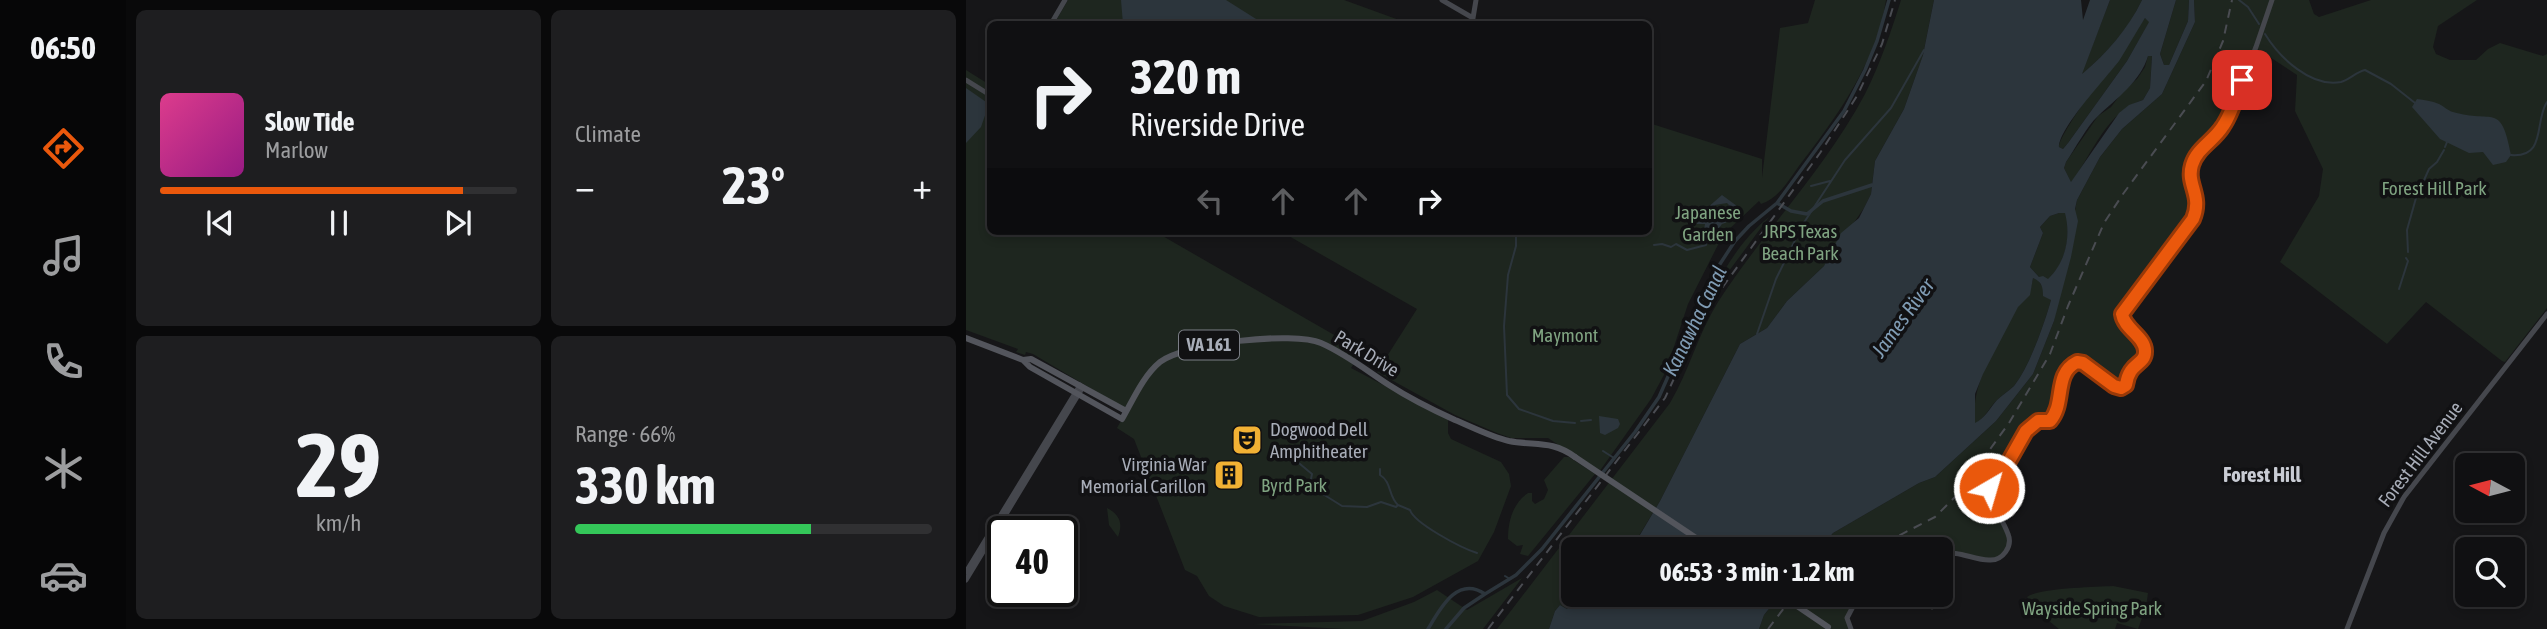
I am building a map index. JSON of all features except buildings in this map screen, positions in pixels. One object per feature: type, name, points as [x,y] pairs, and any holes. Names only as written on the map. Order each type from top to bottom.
[{"type":"main road","name":"VA 161","points":[[966,338],[1023,359],[1031,359],[1126,411]]},
{"type":"main road","name":"Park Drive","points":[[1077,394],[1122,419],[1146,376],[1160,362],[1175,353],[1207,345],[1302,338],[1321,343],[1352,359],[1391,386],[1454,419],[1507,440],[1558,446],[1695,537]]},
{"type":"main road","name":"VA 161","points":[[1023,359],[1030,368],[1077,394]]},
{"type":"main road","points":[[1799,607],[1830,628]]},
{"type":"street","points":[[1053,21],[1065,0]]},
{"type":"street","points":[[1443,0],[1473,18],[1476,0]]},
{"type":"street","points":[[1953,553],[1994,560],[2007,550],[2010,542],[2008,533],[1990,495],[1989,483],[2009,461],[2026,431],[2038,421],[2050,421],[2054,416],[2059,407],[2061,381],[2069,366],[2077,362],[2083,363],[2114,386],[2121,388],[2126,385],[2130,369],[2143,359],[2146,350],[2124,322],[2122,314],[2193,219],[2198,203],[2191,176],[2193,164],[2227,120],[2272,0]]},
{"type":"street","points":[[966,80],[987,93]]},
{"type":"street","name":"Forest Hill Avenue","points":[[2347,629],[2384,533],[2404,498],[2547,314]]},
{"type":"street","points":[[966,580],[1081,386]]},
{"type":"street","points":[[966,572],[1077,394]]},
{"type":"street","points":[[1850,628],[1847,615],[1852,607]]},
{"type":"green space","points":[[1068,0],[1344,0],[1402,21],[1056,21]]},
{"type":"green space","name":"Maymont","points":[[1815,0],[1886,0],[1875,43],[1856,84],[1786,185],[1768,201],[1761,204],[1759,201],[1723,235],[1688,304],[1666,371],[1651,399],[1599,472],[1548,438],[1511,438],[1497,433],[1455,415],[1377,372],[1417,309],[1287,235],[1652,235],[1652,124],[1762,159],[1762,178],[1780,28],[1808,23]]},
{"type":"green space","name":"JRPS Texas Beach Park","points":[[1901,0],[1934,0],[1923,55],[1904,109],[1875,161],[1871,194],[1864,208],[1824,266],[1787,301],[1767,328],[1740,344],[1660,501],[1638,537],[1567,537],[1670,403],[1718,302],[1832,148],[1865,94],[1885,48]]},
{"type":"green space","points":[[2110,0],[2142,0],[2116,41],[2081,75]]},
{"type":"green space","points":[[2176,0],[2189,0],[2188,21],[2169,65],[2164,65],[2160,54]]},
{"type":"green space","name":"Forest Hill Park","points":[[2194,0],[2309,0],[2314,14],[2319,17],[2371,0],[2477,0],[2438,26],[2433,47],[2436,54],[2450,60],[2476,60],[2500,43],[2543,56],[2547,54],[2547,308],[2505,362],[2426,302],[2387,344],[2280,262],[2319,196],[2323,169],[2295,111],[2297,75],[2256,48],[2229,114],[2201,149],[2191,171],[2196,213],[2122,313],[2143,344],[2145,355],[2121,388],[2077,362],[2061,381],[2059,407],[2050,421],[2041,422],[2028,429],[2014,455],[1990,484],[1989,488],[2008,533],[2007,550],[1995,560],[1953,555],[1953,537],[1830,537],[1919,483],[1935,477],[1996,421],[2033,374],[2054,321],[2077,200],[2100,157],[2122,129],[2162,94],[2195,22]]},
{"type":"green space","points":[[2145,18],[2150,21],[2127,61],[2068,143],[2063,149],[2059,147],[2070,123]]},
{"type":"green space","points":[[2148,56],[2152,56],[2150,88],[2143,100],[2119,114],[2110,124],[2071,183],[2064,168],[2066,162],[2098,116],[2111,107],[2137,79]]},
{"type":"green space","name":"Byrd Park","points":[[966,70],[987,83],[987,235],[1161,235],[1362,351],[1351,368],[1448,419],[1451,439],[1501,462],[1509,474],[1511,486],[1494,532],[1478,561],[1413,597],[1358,615],[1259,617],[1224,606],[1209,596],[1197,576],[1185,570],[1134,439],[1117,428],[1127,410],[1033,354],[1016,352],[1018,349],[966,330]]},
{"type":"green space","points":[[2066,213],[2066,249],[2048,280],[2039,277],[2030,267],[2043,233],[2040,227],[2050,216]]},
{"type":"green space","points":[[1769,217],[1729,271],[1700,318],[1732,258],[1745,240]]},
{"type":"green space","points":[[2033,278],[2038,280],[2051,300],[2036,344],[2014,386],[1975,424],[1976,395],[1980,380],[2000,337],[2028,294]]},
{"type":"green space","points":[[1564,457],[1569,457],[1595,474],[1528,556],[1520,554],[1523,545],[1517,546],[1508,539],[1512,513],[1528,493],[1532,493],[1532,501],[1535,504],[1544,499],[1548,490],[1544,480]]},
{"type":"green space","points":[[1107,508],[1119,520],[1118,537],[1109,525]]},
{"type":"green space","name":"JRPS Texas Beach Park","points":[[1561,545],[1561,606],[1555,611],[1549,629],[1497,629]]},
{"type":"green space","points":[[1522,578],[1483,629],[1345,629],[1253,624],[1362,621],[1414,602],[1437,590],[1467,610]]},
{"type":"green space","name":"Wayside Spring Park","points":[[2113,586],[2148,593],[2138,629],[2117,623],[2115,629],[2059,629],[2040,614],[2027,597],[2054,590]]},
{"type":"green space","points":[[1770,607],[1851,607],[1848,629],[1759,629]]},
{"type":"water","points":[[1121,0],[1226,0],[1259,21],[1123,21]]},
{"type":"water","name":"James River","points":[[1934,0],[2081,0],[2083,20],[2090,0],[2110,0],[2082,74],[2116,40],[2142,0],[2176,0],[2160,54],[2164,65],[2169,65],[2188,21],[2189,0],[2194,0],[2195,22],[2162,94],[2122,129],[2100,157],[2077,200],[2075,209],[2078,221],[2054,321],[2033,374],[1996,421],[1935,477],[1919,483],[1830,537],[1639,537],[1660,501],[1740,344],[1767,328],[1787,301],[1824,266],[1841,233],[1859,218],[1871,194],[1875,161],[1904,109],[1923,55]],"holes":[[[2145,18],[2149,22],[2127,61],[2068,143],[2063,149],[2059,147],[2067,128],[2119,61]],[[2148,56],[2152,56],[2150,88],[2143,100],[2129,105],[2119,113],[2071,182],[2064,168],[2066,162],[2094,120],[2140,74]],[[2065,213],[2067,222],[2066,248],[2059,265],[2048,279],[2039,277],[2030,267],[2043,233],[2040,227],[2050,216]],[[2033,278],[2041,285],[2043,296],[2051,300],[2041,332],[2020,378],[1985,416],[1975,423],[1975,394],[2018,307],[2030,295]]]},
{"type":"water","points":[[966,88],[987,103],[987,110],[981,127],[966,143]]},
{"type":"water","points":[[2417,99],[2436,103],[2453,112],[2499,121],[2511,155],[2506,162],[2493,165],[2483,152],[2469,153],[2440,139],[2412,107]]},
{"type":"water","points":[[1722,195],[1741,209],[1722,224],[1706,245],[1703,238],[1710,239],[1712,231],[1703,236],[1705,224],[1696,224],[1702,219],[1699,215]],"holes":[[[1715,205],[1729,205],[1723,212],[1724,217],[1709,223],[1705,217]]]},
{"type":"water","points":[[1599,416],[1618,419],[1618,428],[1605,435],[1600,433]]},
{"type":"water","points":[[1560,605],[1567,609],[1770,607],[1759,629],[1549,629]]},
{"type":"waterway","name":"Kanawha Canal","points":[[1428,629],[1444,604],[1458,591],[1475,589],[1485,594],[1516,575],[1542,549],[1635,432],[1659,397],[1718,267],[1735,241],[1777,203],[1844,111],[1877,41],[1889,0]]},
{"type":"waterway","points":[[2239,0],[2248,7],[2259,24]]},
{"type":"waterway","points":[[2265,34],[2287,61],[2307,76],[2330,83],[2341,82],[2365,70],[2391,84],[2415,103]]},
{"type":"waterway","points":[[1757,334],[1776,279],[1803,224],[1845,160],[1891,108],[1924,50]]},
{"type":"waterway","points":[[2511,155],[2530,151],[2535,145],[2547,102]]},
{"type":"waterway","points":[[2445,147],[2447,142]]},
{"type":"waterway","points":[[2408,252],[2407,230],[2416,198],[2429,169],[2444,150]]},
{"type":"waterway","points":[[1811,186],[1830,181]]},
{"type":"waterway","points":[[1777,203],[1791,211],[1807,214],[1823,201],[1872,185]]},
{"type":"waterway","points":[[1516,235],[1516,246],[1508,275],[1504,326],[1507,395],[1519,409],[1553,421],[1575,423]]},
{"type":"waterway","points":[[1654,245],[1671,247],[1676,244],[1687,250],[1706,245]]},
{"type":"waterway","points":[[2399,289],[2408,261],[2406,258]]},
{"type":"waterway","points":[[1581,421],[1591,420]]},
{"type":"waterway","points":[[1603,451],[1614,458]]},
{"type":"waterway","points":[[1294,459],[1312,474],[1311,479],[1318,491],[1342,506],[1367,507],[1381,502],[1396,507],[1398,505],[1410,510],[1420,522],[1439,534],[1477,553]]},
{"type":"waterway","points":[[1380,469],[1380,475],[1398,505]]},
{"type":"waterway","name":"Kanawha Canal","points":[[1505,576],[1510,579]]},
{"type":"waterway","points":[[1446,629],[1464,608],[1485,594]]},
{"type":"railway","points":[[1488,629],[1665,398],[1714,299],[1820,153],[1857,96],[1882,44],[1895,0]]},
{"type":"railway","points":[[1896,537],[1935,517],[1957,495],[2009,423],[2050,354],[2104,223],[2206,81],[2223,41],[2232,0]]},
{"type":"railway","points":[[1768,629],[1785,607]]},
{"type":"place","name":"Dogwood Dell Amphitheater","points":[[1247,440]]},
{"type":"place","name":"Virginia War Memorial Carillon","points":[[1229,475]]},
{"type":"district","name":"Forest Hill","points":[[2262,475]]},
{"type":"route","points":[[1989,488],[1989,483],[2009,461],[2026,431],[2038,421],[2050,421],[2054,416],[2059,407],[2061,381],[2069,366],[2077,362],[2083,363],[2114,386],[2121,388],[2126,385],[2130,369],[2143,359],[2146,350],[2124,322],[2122,314],[2193,219],[2198,203],[2191,176],[2194,159],[2223,126],[2242,80]]},
{"type":"park label","name":"Japanese Garden","points":[[1708,223]]}]
